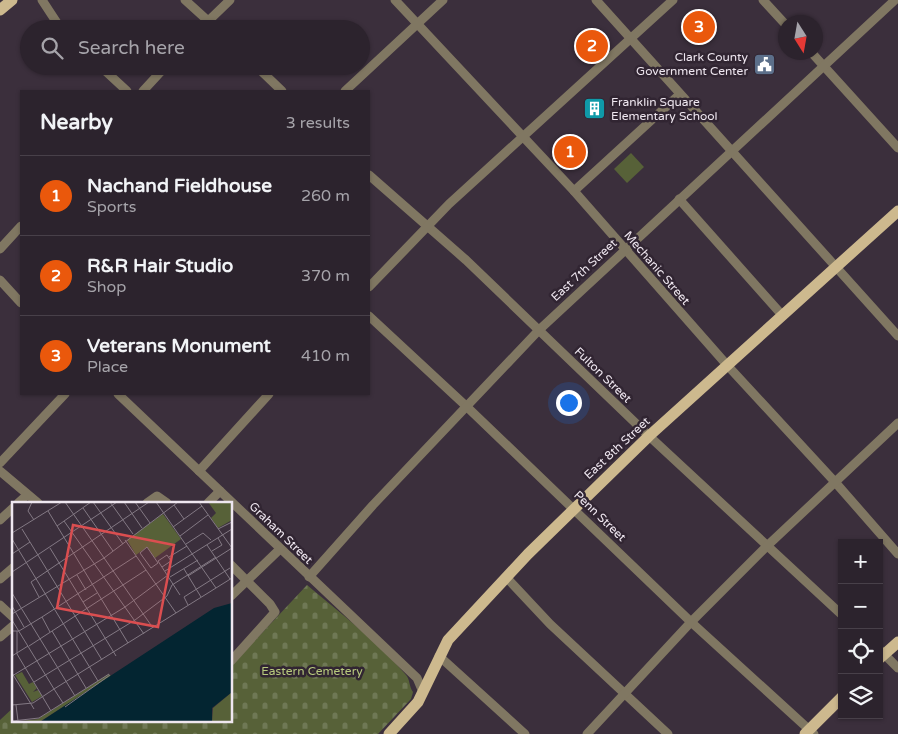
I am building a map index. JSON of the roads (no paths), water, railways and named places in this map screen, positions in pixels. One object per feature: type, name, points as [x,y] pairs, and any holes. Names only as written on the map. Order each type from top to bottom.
[{"type":"main road","points":[[0,10],[12,0]]},
{"type":"main road","name":"East 8th Street","points":[[389,734],[418,702],[448,640],[573,508],[649,436],[898,210]]},
{"type":"main road","points":[[883,653],[898,642]]},
{"type":"main road","points":[[810,733],[838,702]]},
{"type":"street","points":[[42,0],[55,20]]},
{"type":"street","points":[[185,0],[208,20],[230,0]]},
{"type":"street","name":"Mechanic Street","points":[[395,0],[574,191],[727,366],[836,482],[898,554]]},
{"type":"street","points":[[370,68],[444,0]]},
{"type":"street","points":[[596,0],[898,336]]},
{"type":"street","points":[[370,286],[428,226],[673,0]]},
{"type":"street","points":[[763,0],[778,16]]},
{"type":"street","name":"East 7th Street","points":[[309,577],[373,505],[539,330],[624,249],[824,68],[895,0]]},
{"type":"street","points":[[817,60],[896,143]]},
{"type":"street","points":[[110,75],[126,90]]},
{"type":"street","points":[[144,90],[158,75]]},
{"type":"street","points":[[265,75],[281,90]]},
{"type":"street","points":[[346,90],[362,75]]},
{"type":"street","points":[[574,191],[680,94]]},
{"type":"street","name":"Fulton Street","points":[[370,176],[428,226],[649,436],[838,611]]},
{"type":"street","points":[[679,199],[782,315]]},
{"type":"street","points":[[0,249],[20,227]]},
{"type":"street","points":[[0,280],[20,302]]},
{"type":"street","name":"Penn Street","points":[[370,317],[573,508],[690,622],[810,733]]},
{"type":"street","points":[[0,463],[65,395]]},
{"type":"street","name":"Graham Street","points":[[119,395],[232,502]]},
{"type":"street","points":[[199,471],[268,395]]},
{"type":"street","points":[[586,734],[690,622],[767,546],[898,423]]},
{"type":"street","points":[[0,471],[37,502]]},
{"type":"street","points":[[209,502],[220,491]]},
{"type":"street","points":[[19,502],[27,495]]},
{"type":"street","points":[[148,502],[157,496],[166,502]]},
{"type":"street","name":"Graham Street","points":[[232,502],[417,678],[423,692]]},
{"type":"street","points":[[0,520],[12,509]]},
{"type":"street","points":[[232,595],[280,548]]},
{"type":"street","points":[[232,566],[270,604],[275,612],[232,660]]},
{"type":"street","points":[[0,579],[12,569]]},
{"type":"street","points":[[506,577],[550,624],[668,734]]},
{"type":"street","points":[[0,605],[12,616]]},
{"type":"street","points":[[0,637],[12,627]]},
{"type":"street","points":[[439,656],[525,734]]},
{"type":"street","points":[[883,656],[898,668]]},
{"type":"place","name":"Veterans Monument","points":[[699,27]]},
{"type":"place","name":"R&R Hair Studio","points":[[592,46]]},
{"type":"place","name":"Clark County Government Center","points":[[764,64]]},
{"type":"place","name":"Franklin Square Elementary School","points":[[595,109]]},
{"type":"place","name":"Nachand Fieldhouse","points":[[570,152]]},
{"type":"park label","name":"Eastern Cemetery","points":[[312,671]]}]
